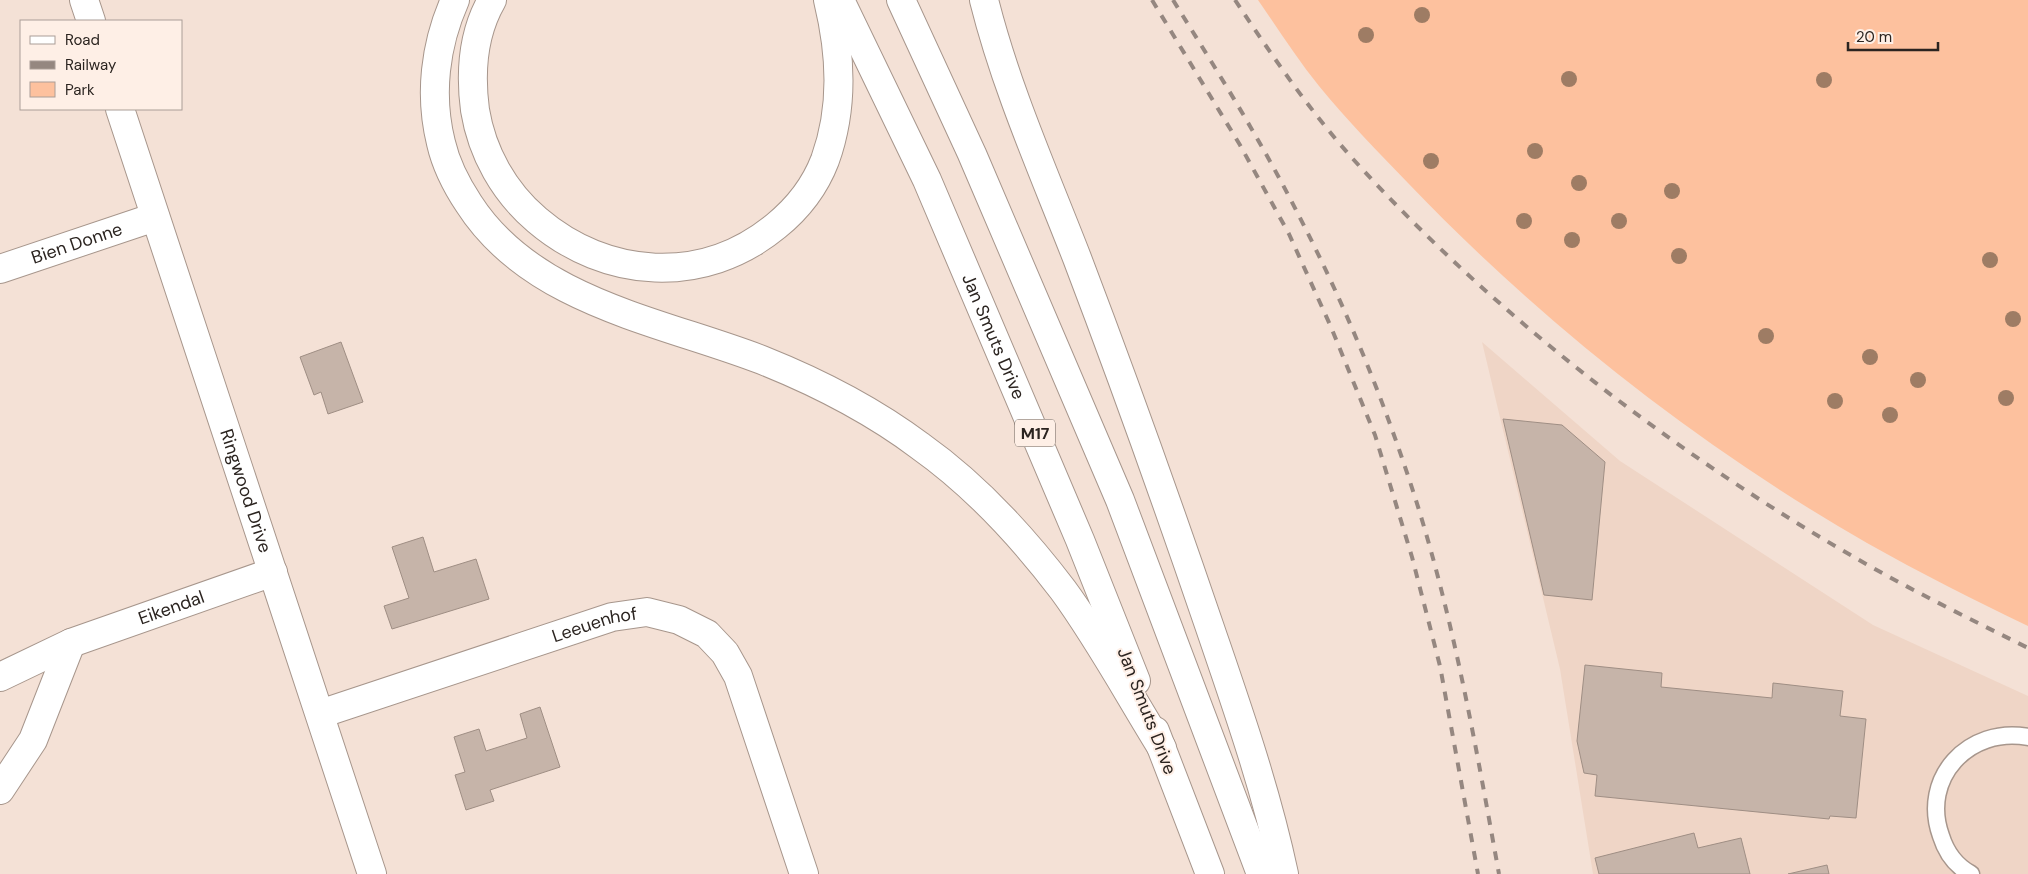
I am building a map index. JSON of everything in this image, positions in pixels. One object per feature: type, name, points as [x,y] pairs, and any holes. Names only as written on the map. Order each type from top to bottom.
[{"type":"main road","points":[[84,0],[91,20]]},
{"type":"main road","points":[[455,0],[440,38],[437,60],[435,88],[438,130],[443,153],[454,178],[477,217],[491,234],[536,271],[585,297],[763,361],[806,379],[858,406],[920,446],[955,473],[985,501],[1063,590],[1162,748]]},
{"type":"main road","points":[[492,0],[479,31],[472,73],[478,124],[486,150],[498,174],[512,195],[551,232],[596,257],[645,268],[692,265],[715,260],[741,249],[780,223],[796,208],[814,182],[825,161],[839,103],[838,51],[828,0]]},
{"type":"main road","name":"Jan Smuts Drive","points":[[840,0],[927,180],[1080,540],[1210,874]]},
{"type":"main road","points":[[900,0],[972,154],[1120,500],[1261,874]]},
{"type":"main road","points":[[984,0],[1004,66],[1123,378],[1194,579],[1252,755],[1270,814],[1284,874]]},
{"type":"main road","name":"Ringwood Drive","points":[[120,110],[372,874]]},
{"type":"main road","name":"Bien Donne","points":[[0,270],[155,217]]},
{"type":"main road","name":"Eikendal","points":[[0,677],[71,644],[272,572]]},
{"type":"main road","name":"Leeuenhof","points":[[320,714],[612,616],[647,612],[679,620],[707,634],[725,653],[738,676],[804,874]]},
{"type":"main road","points":[[0,790],[33,740],[71,644]]},
{"type":"lane","points":[[1971,874],[1963,870],[1945,849],[1936,822],[1937,794],[1946,770],[1963,751],[1983,739],[2012,734],[2028,737]]},
{"type":"shaded area","points":[[1482,342],[1620,461],[1873,625],[2028,696],[2028,874],[1593,874],[1560,669]]},
{"type":"green space","points":[[1258,0],[2028,0],[2028,626],[1907,565],[1804,505],[1743,466],[1624,379],[1512,285],[1459,235],[1397,171],[1319,86],[1295,55]]},
{"type":"building","points":[[341,342],[363,402],[328,414],[321,392],[314,395],[300,357]]},
{"type":"building","points":[[1503,419],[1562,425],[1605,462],[1592,600],[1544,595]]},
{"type":"building","points":[[423,537],[434,572],[476,559],[489,599],[392,629],[384,606],[409,598],[392,547]]},
{"type":"building","points":[[1585,665],[1662,673],[1661,687],[1772,698],[1773,683],[1843,691],[1840,716],[1866,719],[1856,818],[1830,816],[1829,819],[1595,796],[1597,775],[1584,773],[1577,741]]},
{"type":"building","points":[[540,707],[560,767],[490,790],[494,801],[466,810],[455,775],[465,772],[454,737],[479,729],[486,751],[527,738],[520,714]]},
{"type":"building","points":[[1694,833],[1698,848],[1741,838],[1750,874],[1599,874],[1595,858]]},
{"type":"building","points":[[1827,865],[1829,874],[1788,874]]},
{"type":"railway","points":[[1152,0],[1240,145],[1289,234],[1331,327],[1375,435],[1412,557],[1440,666],[1478,874]]},
{"type":"railway","points":[[1173,0],[1253,131],[1283,185],[1342,305],[1381,400],[1420,514],[1448,616],[1470,719],[1499,874]]},
{"type":"railway","points":[[1235,0],[1306,101],[1353,159],[1409,218],[1530,329],[1660,431],[1796,523],[1886,575],[2028,648]]}]
